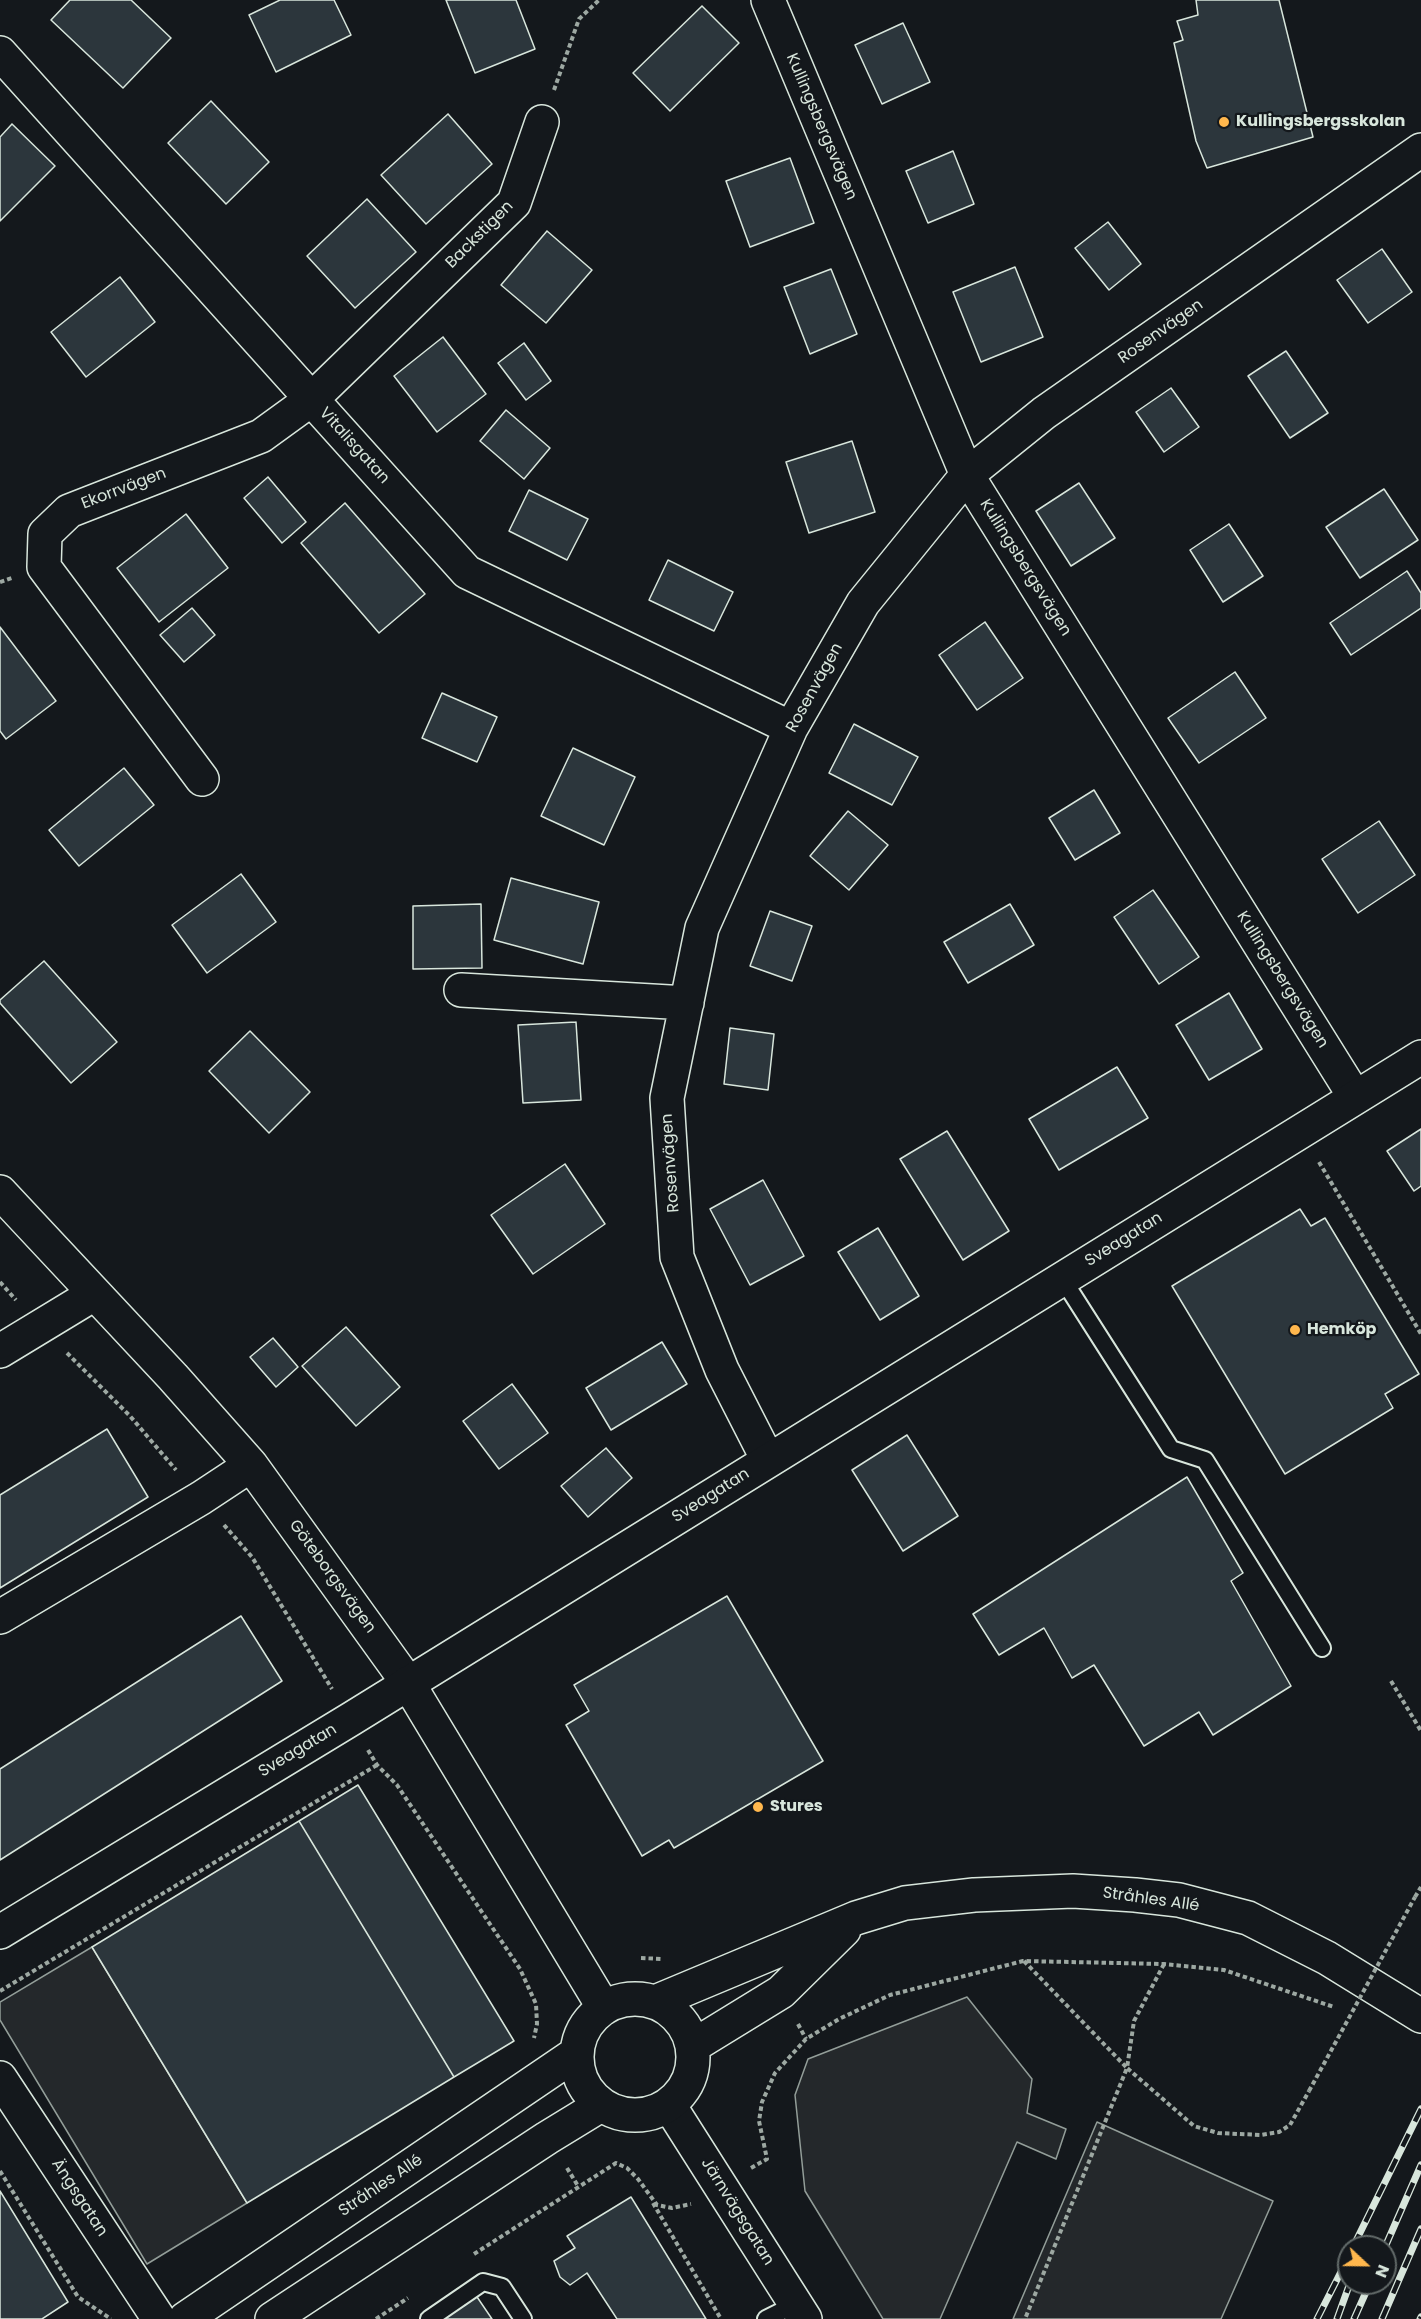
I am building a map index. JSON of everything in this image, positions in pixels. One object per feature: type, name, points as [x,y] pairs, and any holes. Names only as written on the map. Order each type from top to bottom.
[{"type":"street","name":"Kullingsbergsvägen","points":[[768,0],[967,475],[1354,1097]]},
{"type":"street","name":"Vitalisgatan","points":[[0,53],[467,572],[791,728]]},
{"type":"street","name":"Backstigen","points":[[312,399],[514,203],[542,122]]},
{"type":"street","name":"Rosenvägen","points":[[768,1460],[722,1370],[677,1257],[667,1098],[702,928],[791,728],[863,603],[967,475],[1044,413],[1421,150]]},
{"type":"street","name":"Ekorrvägen","points":[[202,779],[44,567],[45,534],[69,511],[261,436],[312,399]]},
{"type":"street","points":[[460,990],[687,1003]]},
{"type":"street","name":"Sveagatan","points":[[0,1932],[408,1683],[1421,1057]]},
{"type":"street","name":"Göteborgsvägen","points":[[0,1192],[173,1377],[251,1465],[408,1683],[604,2008]]},
{"type":"street","points":[[0,1351],[94,1294]]},
{"type":"street","points":[[0,1617],[201,1498],[251,1465]]},
{"type":"street","name":"Stråhles Allé","points":[[185,2319],[577,2053],[581,2036],[590,2020],[604,2008],[620,2000],[638,1998],[655,2002],[856,1918],[905,1903],[1031,1892],[1073,1891],[1179,1900],[1248,1918],[1327,1958],[1421,2016]]},
{"type":"street","name":"Stråhles Allé","points":[[693,2046],[781,1992],[856,1918]]},
{"type":"street","points":[[577,2053],[579,2073],[587,2091],[601,2105],[618,2113],[635,2116],[652,2113],[669,2105],[681,2094],[690,2079],[694,2062],[693,2046],[686,2027],[673,2012],[655,2002]]},
{"type":"street","name":"Ängsgatan","points":[[0,2078],[159,2319]]},
{"type":"street","points":[[272,2319],[601,2105]]},
{"type":"street","name":"Järnvägsgatan","points":[[669,2105],[800,2311]]},
{"type":"lane","points":[[1062,1278],[1171,1449],[1205,1460],[1322,1648]]},
{"type":"lane","points":[[429,2319],[483,2282],[502,2287],[523,2319]]},
{"type":"lane","points":[[766,2319],[800,2311]]},
{"type":"path","points":[[542,122],[579,19],[600,0]]},
{"type":"path","points":[[1301,1130],[1421,1334]]},
{"type":"path","points":[[1391,1681],[1421,1731]]},
{"type":"path","points":[[0,1991],[376,1765]]},
{"type":"path","points":[[1023,1961],[1127,2068],[1194,2126],[1218,2133],[1261,2135],[1279,2132],[1290,2125],[1421,1887]]},
{"type":"path","points":[[472,2256],[616,2163],[627,2168],[638,2179],[657,2205],[672,2208],[689,2205],[767,2159],[759,2121],[762,2102],[775,2073],[806,2039],[839,2019],[890,1995],[1023,1961],[1164,1964],[1224,1970],[1334,2007],[1353,2017]]},
{"type":"path","points":[[1025,2319],[1127,2068],[1134,2021],[1164,1964]]},
{"type":"path","points":[[0,2171],[78,2297],[111,2319]]},
{"type":"path","points":[[638,2179],[720,2319]]},
{"type":"path","points":[[376,2319],[414,2294]]},
{"type":"shaded area","points":[[92,1947],[247,2203],[147,2264],[0,2020],[0,2002]]},
{"type":"shaded area","points":[[967,1997],[1032,2079],[1027,2113],[1066,2129],[1056,2159],[1017,2142],[940,2319],[883,2319],[805,2191],[795,2095],[808,2059]]},
{"type":"shaded area","points":[[1097,2122],[1273,2201],[1221,2319],[1013,2319]]},
{"type":"building","points":[[70,0],[131,0],[171,38],[123,88],[51,20]]},
{"type":"building","points":[[280,0],[334,0],[351,35],[276,72],[249,15]]},
{"type":"building","points":[[446,0],[516,0],[535,49],[475,73]]},
{"type":"building","points":[[1196,0],[1279,0],[1313,137],[1207,168],[1196,141],[1174,43],[1183,40],[1177,21],[1198,15]]},
{"type":"building","points":[[702,6],[739,43],[670,111],[633,73]]},
{"type":"building","points":[[903,23],[930,82],[882,104],[855,45]]},
{"type":"building","points":[[211,101],[269,162],[226,204],[168,143]]},
{"type":"building","points":[[448,114],[492,164],[426,224],[381,175]]},
{"type":"building","points":[[12,124],[55,166],[0,221],[0,137]]},
{"type":"building","points":[[953,151],[974,204],[928,223],[906,171]]},
{"type":"building","points":[[790,158],[814,223],[750,247],[726,181]]},
{"type":"building","points":[[367,199],[416,252],[355,308],[307,256]]},
{"type":"building","points":[[1108,222],[1141,264],[1109,290],[1075,248]]},
{"type":"building","points":[[547,231],[592,270],[546,323],[501,285]]},
{"type":"building","points":[[1382,249],[1412,292],[1368,323],[1337,280]]},
{"type":"building","points":[[1015,267],[1043,337],[981,362],[953,292]]},
{"type":"building","points":[[831,269],[857,334],[810,354],[784,287]]},
{"type":"building","points":[[120,277],[155,322],[86,377],[51,332]]},
{"type":"building","points":[[443,337],[486,394],[437,432],[394,376]]},
{"type":"building","points":[[524,343],[551,381],[526,400],[498,363]]},
{"type":"building","points":[[1286,351],[1328,413],[1290,438],[1248,376]]},
{"type":"building","points":[[1171,388],[1199,427],[1164,452],[1136,412]]},
{"type":"building","points":[[506,410],[550,448],[524,479],[480,441]]},
{"type":"building","points":[[852,441],[875,512],[809,533],[786,462]]},
{"type":"building","points":[[268,477],[306,522],[282,543],[244,498]]},
{"type":"building","points":[[1079,483],[1115,538],[1071,566],[1036,511]]},
{"type":"building","points":[[1384,489],[1418,540],[1360,578],[1326,527]]},
{"type":"building","points":[[529,490],[588,519],[567,560],[509,531]]},
{"type":"building","points":[[345,503],[425,594],[379,633],[301,543]]},
{"type":"building","points":[[186,514],[228,568],[159,622],[117,568]]},
{"type":"building","points":[[1229,524],[1263,576],[1223,602],[1190,550]]},
{"type":"building","points":[[668,560],[733,592],[714,631],[649,600]]},
{"type":"building","points":[[1407,571],[1421,593],[1421,608],[1351,655],[1330,623]]},
{"type":"building","points":[[192,608],[215,635],[184,662],[160,635]]},
{"type":"building","points":[[985,622],[1023,678],[977,710],[939,655]]},
{"type":"building","points":[[0,627],[56,701],[6,739],[0,731]]},
{"type":"building","points":[[1235,672],[1266,718],[1199,763],[1168,718]]},
{"type":"building","points":[[442,693],[497,717],[477,762],[422,738]]},
{"type":"building","points":[[854,724],[918,757],[892,805],[829,773]]},
{"type":"building","points":[[573,748],[635,777],[604,845],[541,816]]},
{"type":"building","points":[[124,768],[154,805],[79,866],[49,830]]},
{"type":"building","points":[[1094,790],[1120,833],[1075,860],[1049,818]]},
{"type":"building","points":[[848,811],[888,845],[849,890],[810,856]]},
{"type":"building","points":[[1379,821],[1415,875],[1358,913],[1322,859]]},
{"type":"building","points":[[241,874],[276,922],[207,973],[172,925]]},
{"type":"building","points":[[511,878],[599,902],[583,964],[494,940]]},
{"type":"building","points":[[1153,890],[1199,957],[1159,984],[1114,917]]},
{"type":"building","points":[[481,904],[482,968],[413,969],[413,906]]},
{"type":"building","points":[[1010,904],[1034,945],[968,983],[944,942]]},
{"type":"building","points":[[770,911],[812,926],[792,981],[750,966]]},
{"type":"building","points":[[44,961],[117,1042],[71,1083],[0,1003],[0,1000]]},
{"type":"building","points":[[1229,993],[1262,1049],[1209,1080],[1176,1025]]},
{"type":"building","points":[[576,1022],[581,1100],[523,1103],[518,1025]]},
{"type":"building","points":[[730,1028],[774,1034],[768,1090],[724,1084]]},
{"type":"building","points":[[250,1031],[310,1092],[269,1133],[209,1071]]},
{"type":"building","points":[[1117,1067],[1148,1118],[1059,1170],[1029,1119]]},
{"type":"building","points":[[1421,1129],[1421,1186],[1414,1191],[1387,1151]]},
{"type":"building","points":[[947,1131],[1009,1231],[963,1260],[900,1159]]},
{"type":"building","points":[[565,1164],[605,1224],[533,1274],[491,1215]]},
{"type":"building","points":[[763,1180],[804,1256],[750,1285],[710,1209]]},
{"type":"building","name":"Hemköp","points":[[1300,1209],[1311,1226],[1325,1218],[1419,1374],[1385,1394],[1393,1408],[1285,1474],[1172,1286]]},
{"type":"building","points":[[878,1228],[919,1296],[880,1320],[838,1252]]},
{"type":"building","points":[[346,1327],[400,1387],[356,1426],[302,1366]]},
{"type":"building","points":[[273,1338],[298,1367],[276,1387],[250,1357]]},
{"type":"building","points":[[662,1342],[687,1384],[611,1430],[586,1388]]},
{"type":"building","points":[[512,1384],[548,1433],[499,1469],[463,1421]]},
{"type":"building","points":[[107,1429],[148,1497],[0,1588],[0,1495]]},
{"type":"building","points":[[907,1435],[958,1516],[903,1551],[852,1470]]},
{"type":"building","points":[[606,1448],[632,1478],[588,1517],[561,1486]]},
{"type":"building","points":[[1187,1477],[1243,1573],[1231,1581],[1291,1686],[1213,1735],[1199,1712],[1144,1746],[1094,1665],[1072,1678],[1044,1628],[999,1655],[973,1614]]},
{"type":"building","points":[[727,1596],[823,1761],[674,1848],[669,1840],[642,1856],[566,1725],[589,1711],[574,1685]]},
{"type":"building","points":[[241,1616],[282,1681],[0,1860],[0,1769]]},
{"type":"building","points":[[358,1785],[514,2041],[454,2077],[299,1821]]},
{"type":"building","points":[[299,1821],[454,2077],[247,2203],[92,1947]]},
{"type":"building","points":[[0,2191],[68,2302],[42,2319],[0,2319]]},
{"type":"building","points":[[631,2197],[706,2319],[617,2319],[587,2273],[570,2285],[560,2277],[554,2261],[575,2248],[567,2236]]},
{"type":"building","points":[[473,2291],[492,2319],[433,2319]]},
{"type":"railway","points":[[1359,2235],[1421,2109]]},
{"type":"railway","points":[[1390,2235],[1421,2165]]},
{"type":"railway","points":[[1382,2319],[1421,2229]]},
{"type":"railway","points":[[1317,2319],[1337,2280]]},
{"type":"railway","points":[[1337,2319],[1346,2295]]},
{"type":"railway","points":[[1354,2319],[1365,2295]]},
{"type":"place","name":"Kullingsbergsskolan","points":[[1224,122]]},
{"type":"place","name":"Hemköp","points":[[1295,1330]]},
{"type":"place","name":"Stures","points":[[758,1807]]}]
